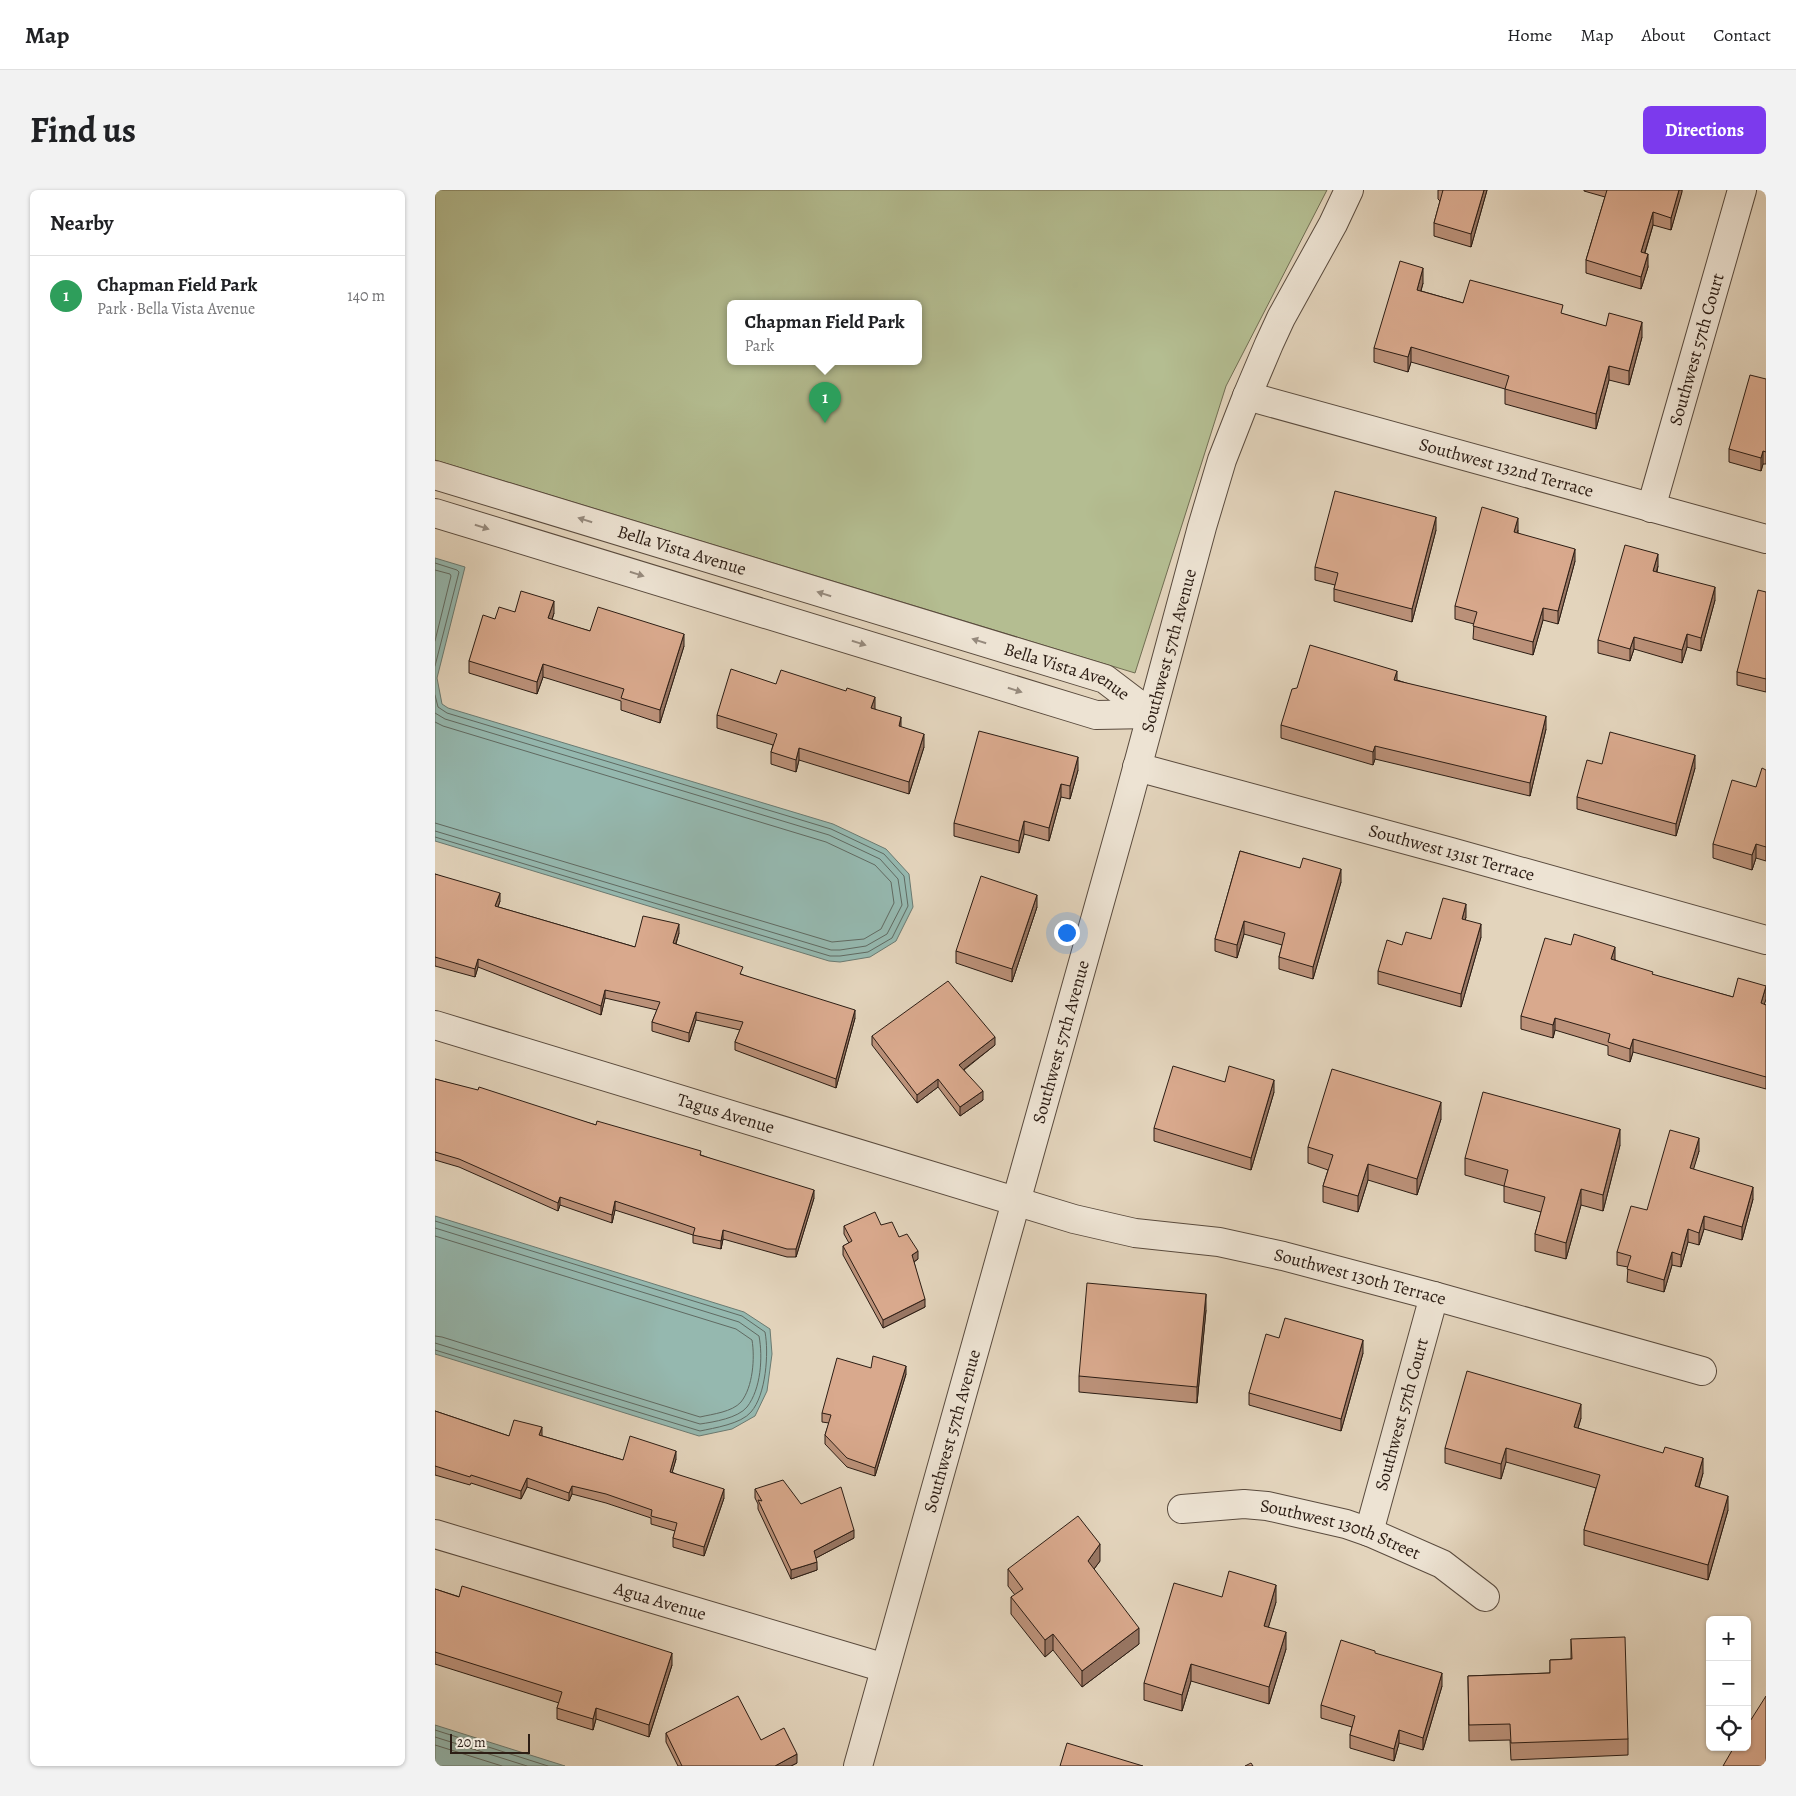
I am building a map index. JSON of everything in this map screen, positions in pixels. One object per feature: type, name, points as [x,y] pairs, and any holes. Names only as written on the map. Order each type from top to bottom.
[{"type":"street","name":"Southwest 57th Avenue","points":[[858,1766],[1137,767],[1201,526],[1222,460],[1281,318],[1333,224],[1349,190]]},
{"type":"street","name":"Southwest 57th Court","points":[[1651,508],[1742,190]]},
{"type":"street","name":"Southwest 132nd Terrace","points":[[1247,396],[1766,539]]},
{"type":"street","name":"Bella Vista Avenue","points":[[435,475],[1105,679],[1151,714]]},
{"type":"street","name":"Bella Vista Avenue","points":[[435,512],[1096,715],[1151,714]]},
{"type":"street","name":"Southwest 131st Terrace","points":[[1137,767],[1766,940]]},
{"type":"street","name":"Tagus Avenue","points":[[435,1025],[1016,1201]]},
{"type":"street","name":"Southwest 130th Terrace","points":[[1016,1201],[1074,1219],[1135,1232],[1251,1248],[1434,1296],[1702,1372]]},
{"type":"street","name":"Southwest 57th Court","points":[[1369,1532],[1434,1296]]},
{"type":"street","name":"Southwest 130th Street","points":[[1182,1509],[1244,1504],[1267,1506],[1346,1524],[1442,1564],[1485,1597]]},
{"type":"street","name":"Agua Avenue","points":[[435,1534],[885,1668]]},
{"type":"green space","points":[[435,190],[1327,190],[1226,386],[1135,673],[435,460]]},
{"type":"water","points":[[435,558],[465,567],[437,678],[442,704],[448,708],[833,824],[886,849],[909,874],[913,907],[896,941],[870,957],[840,962],[829,961],[435,841]]},
{"type":"water","points":[[435,1216],[744,1312],[770,1329],[772,1354],[767,1391],[755,1416],[732,1429],[699,1436],[435,1354]]},
{"type":"water","points":[[435,1725],[565,1766],[435,1766]]},
{"type":"building","points":[[1443,190],[1484,190],[1471,234],[1434,223]]},
{"type":"building","points":[[1607,190],[1679,190],[1671,218],[1653,212],[1641,252],[1648,254],[1641,277],[1586,260]]},
{"type":"building","points":[[1400,261],[1423,268],[1417,290],[1463,303],[1470,280],[1563,305],[1561,313],[1606,326],[1609,313],[1642,322],[1629,371],[1609,366],[1596,414],[1505,389],[1509,376],[1411,347],[1408,357],[1374,348]]},
{"type":"building","points":[[1750,375],[1766,379],[1766,452],[1763,451],[1761,458],[1729,449]]},
{"type":"building","points":[[1335,491],[1436,517],[1412,609],[1334,589],[1338,573],[1315,567]]},
{"type":"building","points":[[1482,507],[1518,518],[1514,532],[1575,549],[1558,611],[1543,608],[1533,642],[1473,626],[1477,612],[1455,606]]},
{"type":"building","points":[[1625,545],[1658,554],[1653,571],[1715,587],[1701,638],[1687,634],[1682,650],[1634,637],[1630,649],[1598,640]]},
{"type":"building","points":[[1758,590],[1766,592],[1766,679],[1737,672]]},
{"type":"building","points":[[521,591],[554,601],[548,618],[590,631],[598,607],[684,634],[660,710],[621,698],[624,689],[543,664],[537,682],[469,661],[483,615],[495,619],[499,607],[515,612]]},
{"type":"building","points":[[1310,645],[1397,671],[1394,680],[1546,716],[1530,783],[1375,746],[1373,752],[1281,725],[1292,689],[1297,688]]},
{"type":"building","points":[[731,669],[776,684],[781,670],[846,691],[847,688],[875,697],[871,708],[901,717],[899,726],[924,734],[909,782],[799,748],[796,760],[771,752],[777,734],[717,715]]},
{"type":"building","points":[[979,731],[1078,757],[1070,786],[1061,784],[1049,828],[1024,821],[1019,841],[954,823]]},
{"type":"building","points":[[1610,732],[1695,755],[1676,824],[1577,797],[1587,760],[1602,764]]},
{"type":"building","points":[[1762,768],[1766,770],[1766,847],[1756,844],[1752,855],[1713,844],[1732,780],[1756,787]]},
{"type":"building","points":[[1240,851],[1300,868],[1303,858],[1341,869],[1313,967],[1279,957],[1285,933],[1244,921],[1237,945],[1215,939]]},
{"type":"building","points":[[435,874],[500,893],[495,906],[635,947],[643,916],[679,924],[673,943],[743,967],[740,974],[855,1010],[836,1079],[735,1042],[743,1022],[696,1012],[689,1033],[652,1022],[660,1002],[605,990],[601,1006],[478,959],[475,969],[435,957]]},
{"type":"building","points":[[981,876],[1037,895],[1012,969],[956,951]]},
{"type":"building","points":[[1443,898],[1466,904],[1462,919],[1481,924],[1461,994],[1378,971],[1387,940],[1402,945],[1406,932],[1431,939]]},
{"type":"building","points":[[1574,934],[1615,947],[1611,959],[1653,972],[1652,974],[1733,997],[1738,978],[1766,986],[1761,1003],[1766,1005],[1766,1077],[1633,1039],[1630,1049],[1608,1042],[1610,1034],[1555,1018],[1553,1025],[1521,1016],[1545,938],[1571,945]]},
{"type":"building","points":[[948,981],[995,1037],[959,1065],[983,1091],[960,1107],[938,1079],[917,1095],[872,1036]]},
{"type":"building","points":[[1173,1066],[1225,1082],[1229,1066],[1274,1080],[1251,1158],[1154,1128]]},
{"type":"building","points":[[1332,1069],[1441,1102],[1417,1179],[1368,1164],[1358,1196],[1323,1186],[1333,1155],[1308,1147]]},
{"type":"building","points":[[435,1079],[478,1090],[479,1087],[596,1125],[597,1121],[701,1151],[700,1155],[814,1190],[796,1249],[787,1249],[723,1230],[721,1241],[693,1235],[695,1228],[615,1201],[612,1215],[560,1197],[558,1203],[459,1159],[435,1152]]},
{"type":"building","points":[[1483,1092],[1620,1129],[1603,1195],[1581,1189],[1566,1243],[1535,1234],[1545,1197],[1504,1186],[1508,1170],[1465,1158]]},
{"type":"building","points":[[1670,1130],[1699,1138],[1690,1168],[1753,1187],[1742,1227],[1704,1216],[1699,1233],[1688,1229],[1681,1255],[1672,1252],[1664,1280],[1627,1269],[1631,1256],[1617,1252],[1631,1206],[1647,1210]]},
{"type":"building","points":[[875,1212],[881,1225],[892,1222],[899,1237],[907,1234],[918,1251],[912,1255],[925,1299],[883,1320],[843,1246],[852,1241],[844,1226]]},
{"type":"building","points":[[1087,1283],[1206,1294],[1197,1387],[1079,1376]]},
{"type":"building","points":[[1285,1318],[1363,1340],[1341,1419],[1249,1393],[1266,1334],[1279,1338]]},
{"type":"building","points":[[873,1356],[906,1366],[875,1468],[847,1458],[825,1435],[831,1415],[822,1413],[837,1358],[871,1368]]},
{"type":"building","points":[[1467,1371],[1581,1404],[1574,1427],[1663,1453],[1665,1447],[1703,1458],[1695,1486],[1728,1496],[1708,1565],[1584,1530],[1600,1475],[1506,1448],[1501,1464],[1445,1448]]},
{"type":"building","points":[[435,1411],[509,1436],[514,1420],[542,1427],[539,1435],[623,1460],[630,1436],[676,1451],[670,1472],[724,1489],[704,1547],[673,1538],[677,1523],[651,1516],[652,1510],[606,1494],[572,1486],[569,1493],[527,1478],[521,1491],[435,1466]]},
{"type":"building","points":[[783,1480],[801,1504],[841,1487],[854,1530],[814,1551],[817,1562],[791,1570],[758,1500],[762,1501],[755,1489]]},
{"type":"building","points":[[1078,1516],[1100,1544],[1088,1561],[1139,1628],[1082,1671],[1053,1634],[1045,1640],[1011,1597],[1023,1589],[1008,1569]]},
{"type":"building","points":[[1229,1571],[1276,1585],[1264,1626],[1286,1632],[1269,1687],[1191,1664],[1182,1695],[1144,1683],[1174,1583],[1222,1597]]},
{"type":"building","points":[[462,1586],[672,1653],[649,1725],[596,1708],[593,1719],[557,1708],[562,1692],[435,1652],[435,1589],[459,1597]]},
{"type":"building","points":[[1625,1637],[1628,1739],[1511,1743],[1510,1724],[1469,1725],[1468,1676],[1550,1673],[1550,1660],[1572,1659],[1571,1639]]},
{"type":"building","points":[[1341,1640],[1375,1651],[1375,1653],[1442,1673],[1423,1738],[1399,1730],[1394,1749],[1350,1735],[1355,1716],[1321,1705]]},
{"type":"building","points":[[738,1696],[761,1740],[784,1728],[797,1754],[775,1766],[682,1766],[666,1733]]},
{"type":"building","points":[[1766,1696],[1766,1766],[1723,1766],[1732,1751],[1751,1751],[1751,1720]]},
{"type":"building","points":[[1067,1743],[1143,1766],[1060,1766]]},
{"type":"place","name":"Chapman Field Park","points":[[825,423]]}]
